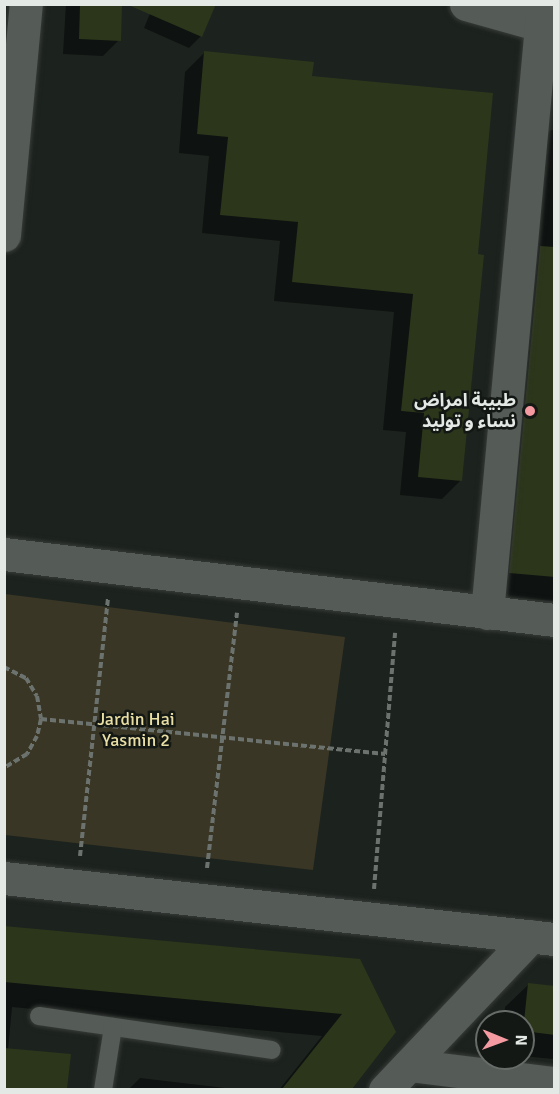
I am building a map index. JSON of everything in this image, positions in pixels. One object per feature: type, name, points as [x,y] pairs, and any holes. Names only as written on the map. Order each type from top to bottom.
[{"type":"street","points":[[4,235],[7,172],[26,4]]},
{"type":"street","points":[[466,4],[544,33],[487,613]]},
{"type":"street","points":[[4,554],[555,620]]},
{"type":"street","points":[[4,878],[543,937]]},
{"type":"street","points":[[385,1089],[543,937]]},
{"type":"street","points":[[409,1065],[555,1083]]},
{"type":"lane","points":[[39,1016],[272,1050]]},
{"type":"lane","points":[[103,1089],[113,1027]]},
{"type":"path","points":[[76,886],[111,567]]},
{"type":"path","points":[[203,900],[240,583]]},
{"type":"path","points":[[372,918],[397,602]]},
{"type":"path","points":[[4,667],[26,678],[37,696],[41,719],[38,736],[27,754],[4,768]]},
{"type":"path","points":[[41,719],[385,754]]},
{"type":"green space","name":"Jardin Hai Yasmin 2","points":[[5,594],[345,637],[313,870],[5,835]]},
{"type":"building","points":[[80,4],[122,4],[121,41],[79,39]]},
{"type":"building","points":[[126,4],[216,4],[202,37]]},
{"type":"building","points":[[204,51],[314,62],[312,76],[493,93],[478,254],[484,255],[462,481],[418,477],[424,413],[401,411],[413,294],[292,282],[298,222],[220,215],[228,137],[197,134]]},
{"type":"building","points":[[540,246],[555,247],[555,577],[509,573]]},
{"type":"building","points":[[4,926],[360,959],[396,1032],[352,1089],[282,1089],[342,1014],[4,982]]},
{"type":"building","points":[[528,983],[555,986],[555,1035],[535,1032],[535,1010],[525,1010]]},
{"type":"building","points":[[4,1048],[71,1054],[67,1089],[4,1089]]},
{"type":"place","name":"طبيبة امراض نساء و توليد","points":[[530,411]]}]
